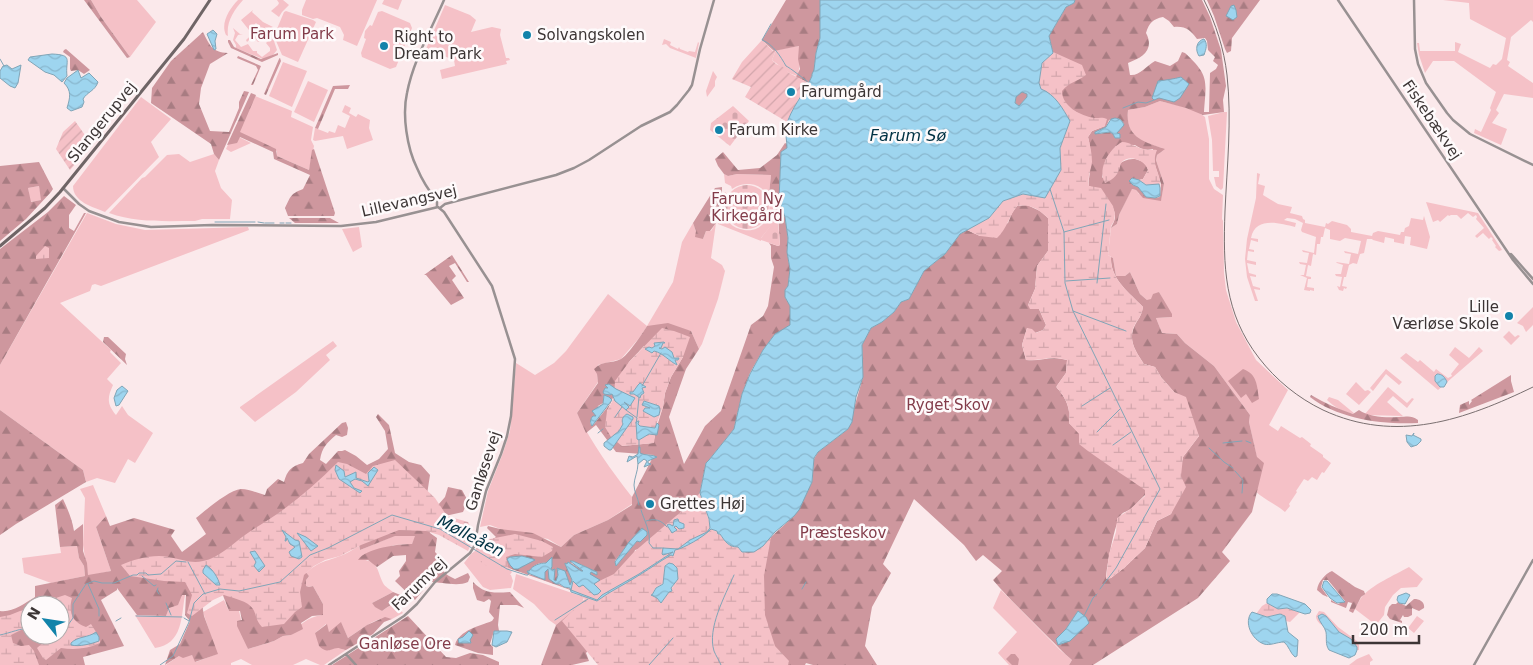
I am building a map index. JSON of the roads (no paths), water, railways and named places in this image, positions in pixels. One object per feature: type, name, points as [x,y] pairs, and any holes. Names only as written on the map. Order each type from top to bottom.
[{"type":"main road","name":"Slangerupvej","points":[[0,246],[45,208],[63,188],[175,50],[210,0]]},
{"type":"street","name":"Ganløsevej","points":[[444,0],[413,72],[406,99],[406,127],[416,166],[439,207],[492,286],[515,359],[511,416],[507,436],[486,491],[474,549]]},
{"type":"street","name":"Lillevangsvej","points":[[63,188],[79,204],[89,210],[127,224],[151,227],[212,225],[341,226],[376,222],[439,207],[554,175],[589,160],[641,126],[663,116],[674,108],[691,87],[714,0]]},
{"type":"street","name":"Fiskebækvej","points":[[1338,0],[1513,260],[1532,279],[1533,284]]},
{"type":"street","points":[[1414,0],[1416,57],[1422,76],[1452,120],[1468,133],[1533,165]]},
{"type":"street","name":"Farumvej","points":[[329,665],[404,616],[417,604],[435,582],[474,549]]},
{"type":"street","points":[[1474,665],[1533,560]]},
{"type":"street","points":[[346,654],[356,665]]},
{"type":"water","name":"Farum Sø","points":[[820,0],[1075,0],[1074,3],[1066,7],[1049,36],[1053,53],[1042,63],[1039,83],[1041,89],[1058,102],[1070,121],[1060,148],[1061,170],[1045,198],[1023,194],[1003,201],[989,218],[960,234],[945,254],[924,271],[909,299],[901,302],[894,312],[871,328],[862,345],[863,377],[856,397],[852,422],[848,429],[818,452],[814,458],[812,482],[799,510],[763,546],[754,552],[742,552],[738,547],[727,543],[717,531],[711,529],[694,542],[678,549],[690,540],[707,532],[710,528],[709,519],[700,493],[706,463],[734,429],[742,394],[763,350],[775,334],[790,325],[790,306],[785,297],[790,269],[787,252],[788,238],[785,217],[779,200],[781,152],[787,148],[786,130],[788,120],[806,89],[814,70],[820,38]],"holes":[[[1022,92],[1027,94],[1027,97],[1019,106],[1015,103],[1016,97]]]},
{"type":"water","points":[[1234,5],[1237,17],[1233,20],[1226,16],[1231,6]]},
{"type":"water","points":[[213,30],[217,34],[215,41],[216,49],[214,50],[207,34]]},
{"type":"water","points":[[1204,39],[1206,45],[1204,55],[1199,56],[1197,46]]},
{"type":"water","points":[[52,54],[66,57],[67,59],[67,76],[62,82],[54,75],[45,72],[28,60],[30,57]]},
{"type":"water","points":[[7,65],[12,69],[21,65],[18,83],[15,88],[0,78],[0,71],[3,66]]},
{"type":"water","points":[[78,70],[81,78],[89,73],[98,82],[83,99],[82,107],[71,111],[67,108],[70,95],[64,83],[67,78]]},
{"type":"water","points":[[1181,77],[1189,84],[1180,98],[1174,102],[1159,98],[1154,100],[1152,98],[1158,81]]},
{"type":"water","points":[[1111,119],[1121,120],[1124,125],[1117,133],[1120,134],[1120,138],[1115,138],[1110,132],[1095,134],[1095,132],[1106,127]]},
{"type":"water","points":[[1132,178],[1146,185],[1159,184],[1160,196],[1155,198],[1146,197],[1138,187],[1129,181]]},
{"type":"water","points":[[664,342],[661,348],[659,348],[662,349],[665,347],[672,352],[674,358],[679,358],[675,360],[677,365],[660,353],[654,351],[652,353],[645,349],[655,346],[654,343]]},
{"type":"water","points":[[1437,374],[1442,375],[1446,380],[1447,382],[1444,387],[1440,387],[1435,381]]},
{"type":"water","points":[[640,383],[646,387],[642,388],[644,393],[640,398],[630,394],[630,392],[633,392]]},
{"type":"water","points":[[609,384],[635,398],[630,406],[624,402],[629,407],[626,410],[615,401],[612,394],[604,394],[605,388],[608,388],[605,385]]},
{"type":"water","points":[[122,386],[128,391],[119,405],[116,406],[114,398],[117,390]]},
{"type":"water","points":[[604,395],[612,400],[592,426],[591,418],[596,416],[592,411],[603,404]]},
{"type":"water","points":[[644,401],[659,406],[659,415],[654,417],[643,411],[645,408],[650,408],[642,405]]},
{"type":"water","points":[[627,414],[633,417],[633,419],[611,450],[609,450],[604,446],[604,443],[619,431],[623,424],[623,418]]},
{"type":"water","points":[[639,421],[638,424],[640,426],[655,428],[657,423],[659,425],[657,435],[649,434],[639,440],[637,439],[636,422]]},
{"type":"water","points":[[1414,433],[1413,435],[1421,439],[1421,441],[1411,447],[1407,442],[1406,435],[1412,436]]},
{"type":"water","points":[[639,447],[640,453],[657,457],[648,461],[651,464],[644,467],[647,461],[644,459],[638,464],[637,456],[627,462],[629,456],[633,457],[638,454]]},
{"type":"water","points":[[336,465],[344,471],[345,477],[356,472],[356,478],[368,482],[368,473],[374,467],[378,470],[368,486],[362,481],[355,479],[350,482],[354,488],[362,491],[360,493],[339,479],[335,470]]},
{"type":"water","points":[[678,519],[679,522],[684,524],[684,528],[679,529],[676,526],[674,527],[677,530],[672,533],[667,525],[673,526],[674,520]]},
{"type":"water","points":[[642,528],[647,532],[647,535],[640,542],[637,541],[616,566],[615,562]]},
{"type":"water","points":[[282,530],[299,541],[302,557],[299,559],[291,556],[289,552],[295,547],[290,544],[287,538],[285,541],[286,537]]},
{"type":"water","points":[[297,533],[306,537],[318,546],[311,551]]},
{"type":"water","name":"Farum Sø","points":[[663,548],[678,549],[675,550],[673,556],[667,557],[597,601],[571,592],[570,588],[556,584],[549,579],[548,569],[545,572],[545,580],[527,571],[539,564],[546,563],[552,557],[551,568],[552,570],[555,569],[554,580],[556,581],[558,575],[557,568],[565,571],[570,585],[572,580],[565,563],[567,564],[568,562],[583,571],[570,561],[573,561],[597,572],[597,575],[591,572],[590,574],[600,580],[594,584],[601,591],[594,595],[583,585],[579,587],[573,581],[571,590],[597,600],[602,595],[673,552],[663,555]]},
{"type":"water","points":[[255,551],[265,566],[259,572],[254,566],[256,562],[250,552]]},
{"type":"water","points":[[522,556],[535,560],[518,569],[514,569],[507,559],[510,557]]},
{"type":"water","points":[[669,563],[677,568],[678,579],[671,588],[672,591],[669,592],[661,603],[651,595],[656,588],[663,584],[665,566]]},
{"type":"water","points":[[206,565],[215,574],[220,585],[216,585],[203,573]]},
{"type":"water","points":[[1324,581],[1327,581],[1345,602],[1337,603],[1330,598],[1322,587]]},
{"type":"water","points":[[1406,593],[1410,595],[1405,604],[1399,603],[1397,600],[1398,596]]},
{"type":"water","points":[[1272,594],[1305,604],[1311,610],[1310,613],[1305,614],[1287,608],[1278,609],[1267,603],[1267,599]]},
{"type":"water","points":[[1078,611],[1086,617],[1089,623],[1070,641],[1058,645],[1056,639],[1066,629]]},
{"type":"water","points":[[1252,612],[1267,617],[1280,614],[1285,616],[1288,632],[1298,640],[1297,656],[1293,655],[1284,642],[1264,644],[1256,639],[1250,630],[1248,621]]},
{"type":"water","points":[[1322,614],[1326,616],[1339,632],[1351,639],[1357,647],[1355,655],[1349,658],[1329,650],[1325,630],[1318,616]]},
{"type":"water","points":[[469,631],[473,635],[470,640],[471,643],[459,643],[458,639]]},
{"type":"water","points":[[494,631],[512,632],[507,642],[496,647],[492,645]]},
{"type":"water","points":[[96,632],[99,641],[78,646],[71,645],[77,639]]},
{"type":"waterway","points":[[771,24],[762,40],[773,48],[786,66],[809,83]]},
{"type":"waterway","points":[[0,59],[4,66]]},
{"type":"waterway","points":[[1123,108],[1138,102],[1146,103],[1154,100]]},
{"type":"waterway","points":[[1050,189],[1064,232],[1065,283],[1073,311],[1160,489],[1116,568],[1100,589]]},
{"type":"waterway","points":[[1097,283],[1106,204]]},
{"type":"waterway","points":[[1064,232],[1109,220]]},
{"type":"waterway","points":[[215,222],[255,222]]},
{"type":"waterway","points":[[258,222],[264,223]]},
{"type":"waterway","points":[[265,223],[274,223]]},
{"type":"waterway","points":[[286,223],[291,223]]},
{"type":"waterway","points":[[1066,281],[1110,278]]},
{"type":"waterway","points":[[1073,311],[1126,331]]},
{"type":"waterway","points":[[642,386],[661,353]]},
{"type":"waterway","points":[[1082,406],[1110,388]]},
{"type":"waterway","points":[[637,417],[639,397]]},
{"type":"waterway","points":[[615,417],[622,407]]},
{"type":"waterway","points":[[1097,432],[1120,409]]},
{"type":"waterway","points":[[626,410],[637,418],[636,423]]},
{"type":"waterway","points":[[598,433],[603,429]]},
{"type":"waterway","points":[[1113,445],[1131,432]]},
{"type":"waterway","points":[[639,440],[639,448]]},
{"type":"waterway","points":[[1223,443],[1242,441]]},
{"type":"waterway","points":[[1246,441],[1251,443]]},
{"type":"waterway","points":[[1209,448],[1233,468]]},
{"type":"waterway","points":[[638,464],[634,485],[639,505]]},
{"type":"waterway","points":[[1235,471],[1243,480],[1242,493]]},
{"type":"waterway","points":[[641,510],[648,530],[649,543],[653,548],[663,548]]},
{"type":"waterway","name":"Mølleåen","points":[[160,665],[173,656],[189,622],[194,603],[203,594],[220,589],[239,591],[280,582],[310,555],[328,548],[392,515],[440,529],[507,569],[526,575],[529,572]]},
{"type":"waterway","points":[[646,521],[658,520],[667,527]]},
{"type":"waterway","points":[[70,622],[73,618],[73,604],[86,584],[94,581],[114,583],[139,573],[146,573],[148,575],[161,574],[176,561],[186,562]]},
{"type":"waterway","points":[[188,562],[205,594]]},
{"type":"waterway","points":[[721,665],[714,651],[712,642],[713,632],[718,612],[734,575]]},
{"type":"waterway","points":[[142,576],[154,586],[156,585]]},
{"type":"waterway","points":[[802,589],[806,582]]},
{"type":"waterway","points":[[88,584],[99,609],[99,616]]},
{"type":"waterway","points":[[158,588],[159,594]]},
{"type":"waterway","points":[[1084,616],[1097,594]]},
{"type":"waterway","points":[[555,620],[588,599]]},
{"type":"waterway","points":[[166,603],[171,615]]},
{"type":"waterway","points":[[136,616],[182,617]]},
{"type":"waterway","points":[[116,621],[121,618]]},
{"type":"waterway","name":"Mølleåen","points":[[184,618],[189,621]]},
{"type":"waterway","points":[[0,635],[20,630]]},
{"type":"waterway","points":[[649,665],[673,638]]},
{"type":"tram line","points":[[1204,0],[1216,27],[1226,65],[1229,143],[1224,231],[1228,288],[1239,324],[1247,341],[1259,358],[1280,381],[1305,400],[1323,410],[1350,420],[1377,425],[1404,426],[1430,424],[1456,418],[1533,387]]},
{"type":"place","name":"Solvangskolen","points":[[527,35]]},
{"type":"place","name":"Right to Dream Park","points":[[384,46]]},
{"type":"place","name":"Farumgård","points":[[791,92]]},
{"type":"place","name":"Farum Kirke","points":[[719,130]]},
{"type":"place","name":"Lille Værløse Skole","points":[[1509,316]]},
{"type":"place","name":"Grettes Høj","points":[[650,504]]},
{"type":"park label","name":"Farum Park","points":[[292,34]]},
{"type":"park label","name":"Farum Ny Kirkegård","points":[[747,208]]},
{"type":"park label","name":"Ryget Skov","points":[[948,405]]},
{"type":"park label","name":"Præsteskov","points":[[843,533]]},
{"type":"park label","name":"Ganløse Ore","points":[[405,644]]}]
